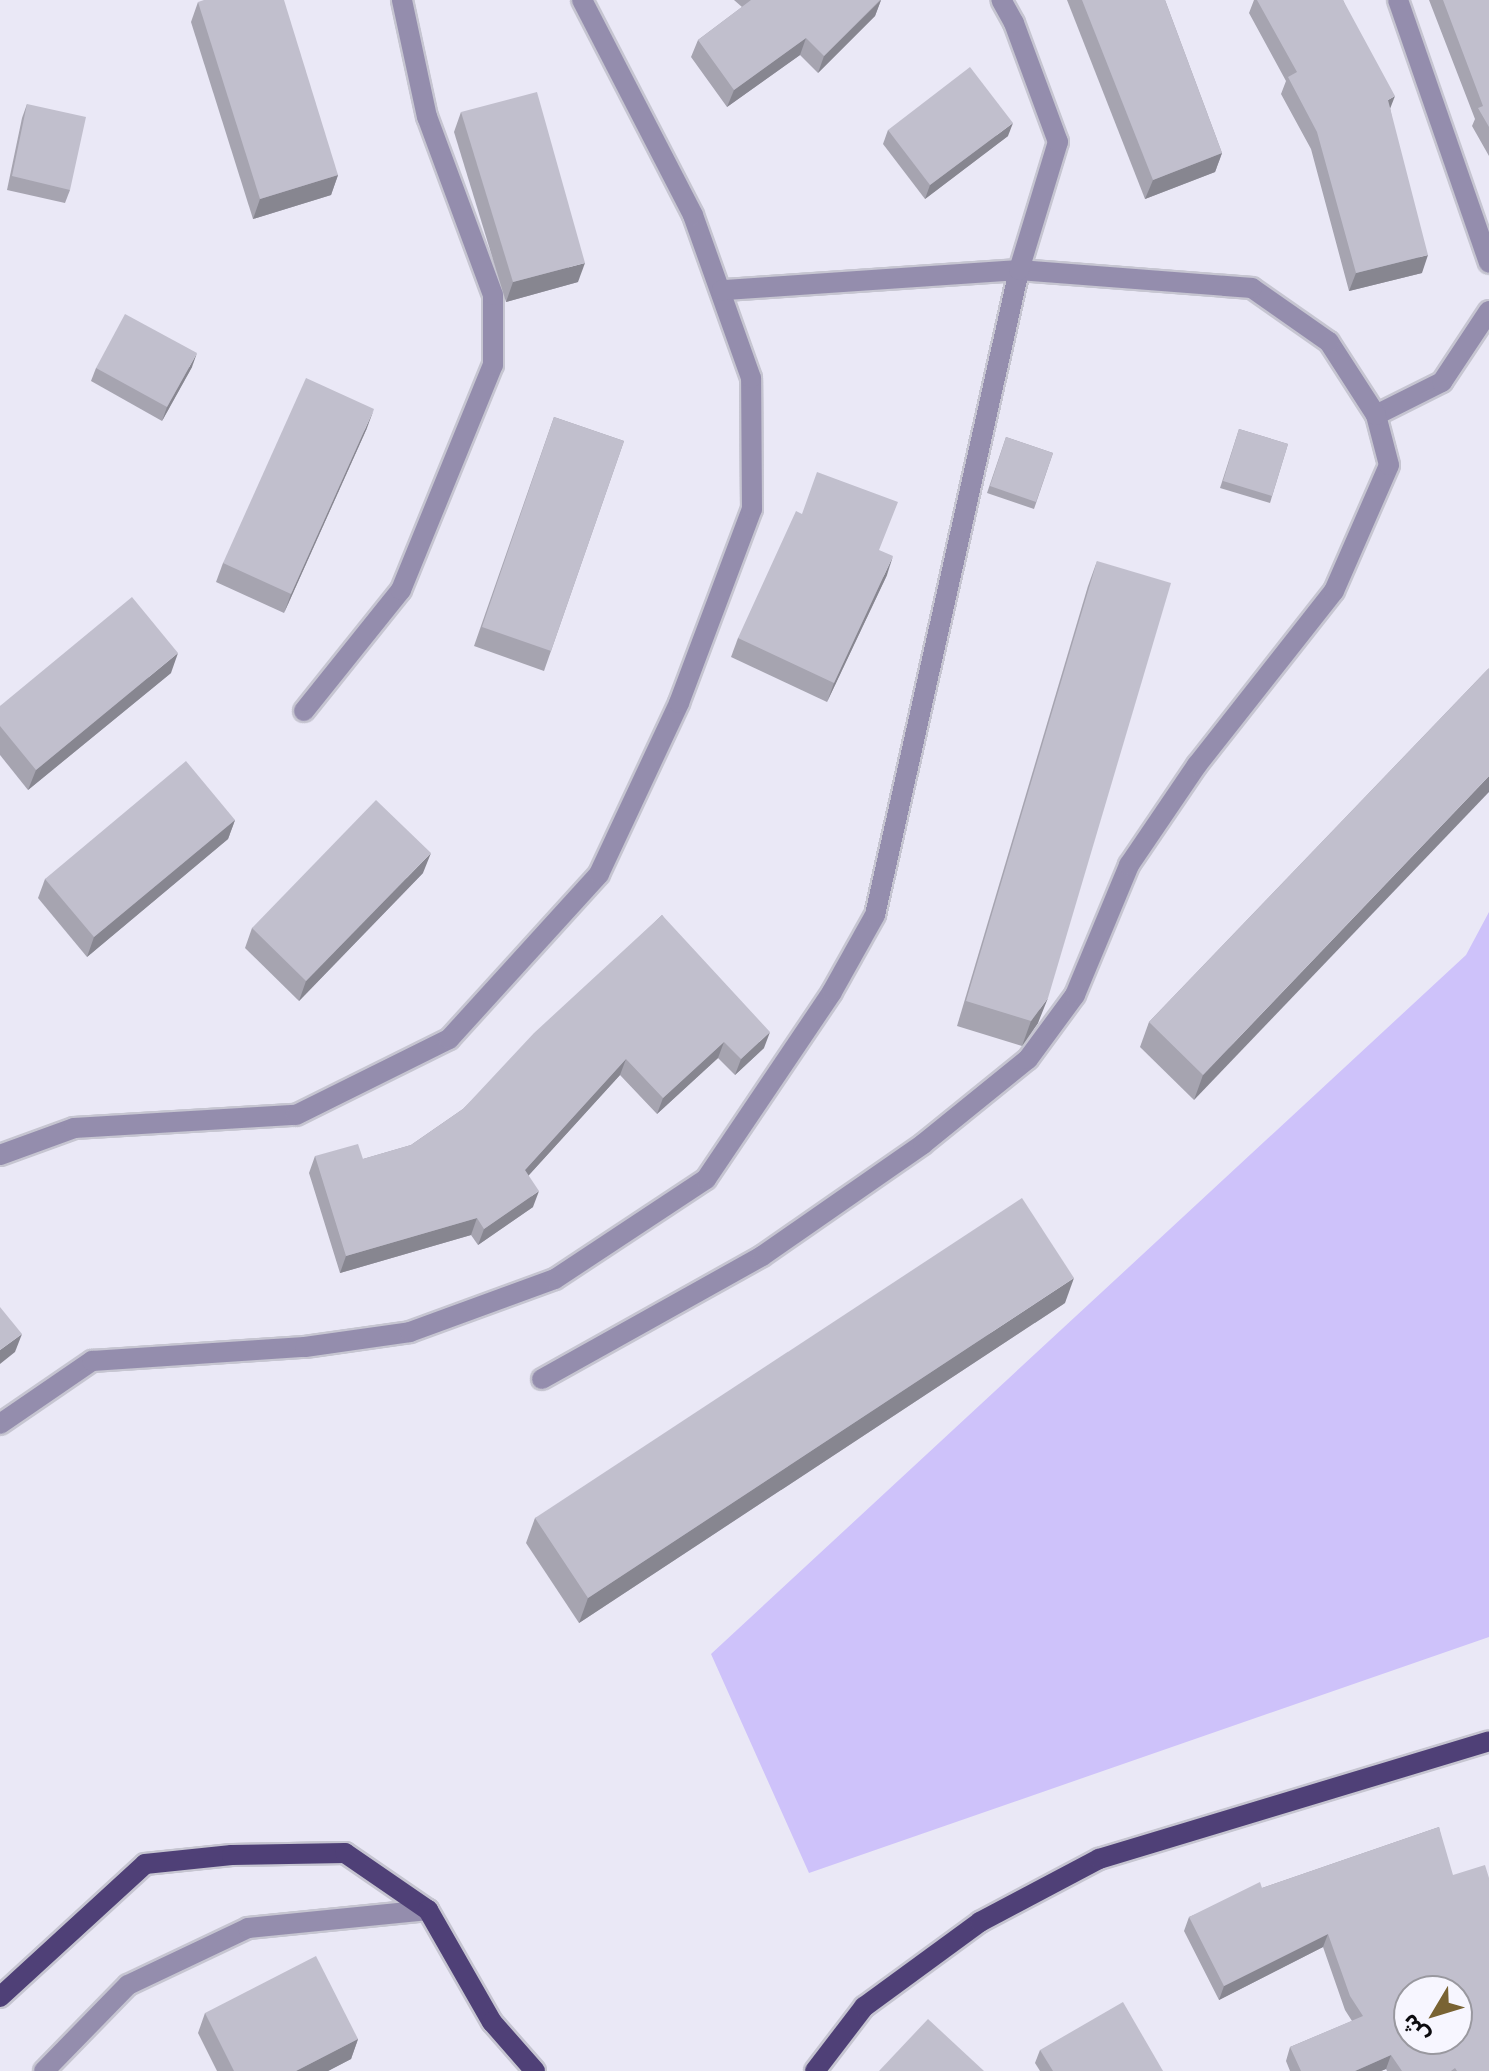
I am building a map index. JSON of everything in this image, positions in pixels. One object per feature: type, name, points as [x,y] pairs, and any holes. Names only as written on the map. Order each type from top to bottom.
[{"type":"main road","points":[[815,2071],[864,2007],[980,1922],[1099,1859],[1489,1741]]},
{"type":"main road","points":[[0,1997],[145,1864],[232,1855],[345,1853],[428,1910],[492,2022],[535,2071]]},
{"type":"street","points":[[304,711],[401,590],[493,365],[493,295],[427,117],[402,0]]},
{"type":"street","points":[[0,1155],[74,1128],[296,1115],[449,1039],[599,874],[679,703],[752,509],[751,378],[693,215],[582,0]]},
{"type":"street","points":[[0,1424],[92,1361],[305,1347],[410,1332],[555,1279],[706,1179],[832,992],[875,915],[1019,270],[1058,142],[1014,23],[1001,0]]},
{"type":"street","points":[[1398,0],[1489,263]]},
{"type":"street","points":[[542,1379],[762,1256],[923,1144],[1028,1059],[1075,995],[1129,865],[1197,765],[1334,591],[1389,465],[1376,415],[1329,342],[1252,288],[1019,270],[722,290]]},
{"type":"street","points":[[1376,415],[1442,382],[1489,311]]},
{"type":"street","points":[[44,2071],[128,1985],[248,1928],[428,1910]]},
{"type":"shaded area","points":[[1489,912],[1489,1637],[809,1873],[711,1654],[1466,955]]},
{"type":"building","points":[[284,0],[338,175],[260,199],[198,2]]},
{"type":"building","points":[[751,0],[880,0],[824,56],[806,38],[734,90],[698,40]]},
{"type":"building","points":[[1082,0],[1165,0],[1222,153],[1153,180]]},
{"type":"building","points":[[1257,0],[1343,0],[1395,96],[1388,100],[1428,255],[1356,273],[1317,132],[1288,77],[1297,72]]},
{"type":"building","points":[[1443,0],[1489,0],[1489,127],[1478,108],[1483,106]]},
{"type":"building","points":[[970,67],[1013,123],[930,185],[888,130]]},
{"type":"building","points":[[537,92],[585,263],[513,282],[461,112]]},
{"type":"building","points":[[27,104],[86,117],[70,190],[12,176]]},
{"type":"building","points":[[125,314],[197,353],[167,407],[96,368]]},
{"type":"building","points":[[306,378],[374,409],[291,594],[223,563]]},
{"type":"building","points":[[554,417],[624,441],[551,651],[482,627]]},
{"type":"building","points":[[1239,429],[1288,444],[1272,496],[1223,481]]},
{"type":"building","points":[[1006,437],[1053,453],[1036,502],[990,486]]},
{"type":"building","points":[[817,472],[898,502],[879,550],[893,556],[834,683],[738,638],[796,511],[802,514]]},
{"type":"building","points":[[1097,561],[1171,583],[1048,998],[1031,1021],[966,1001]]},
{"type":"building","points":[[132,597],[178,653],[36,770],[0,726],[0,706]]},
{"type":"building","points":[[1489,668],[1489,776],[1203,1075],[1149,1022]]},
{"type":"building","points":[[186,761],[235,820],[94,937],[45,879]]},
{"type":"building","points":[[376,800],[431,853],[306,981],[252,928]]},
{"type":"building","points":[[662,915],[770,1032],[741,1059],[724,1042],[663,1098],[626,1059],[525,1170],[539,1191],[484,1229],[477,1218],[346,1256],[315,1156],[358,1144],[363,1159],[411,1145],[463,1109],[534,1033]]},
{"type":"building","points":[[1022,1198],[1074,1278],[588,1598],[535,1518]]},
{"type":"building","points":[[0,1307],[22,1334],[0,1350]]},
{"type":"building","points":[[1439,1827],[1453,1875],[1485,1865],[1489,1878],[1489,2071],[1457,2071],[1455,2068],[1451,2071],[1402,2071],[1391,2055],[1355,2071],[1301,2071],[1290,2047],[1363,2016],[1350,1996],[1328,1934],[1224,1986],[1189,1917],[1260,1882],[1262,1888]]},
{"type":"building","points":[[316,1956],[358,2039],[296,2071],[234,2071],[205,2013]]},
{"type":"building","points":[[1123,2002],[1163,2071],[1053,2071],[1040,2050]]},
{"type":"building","points":[[928,2019],[984,2071],[879,2071]]}]
